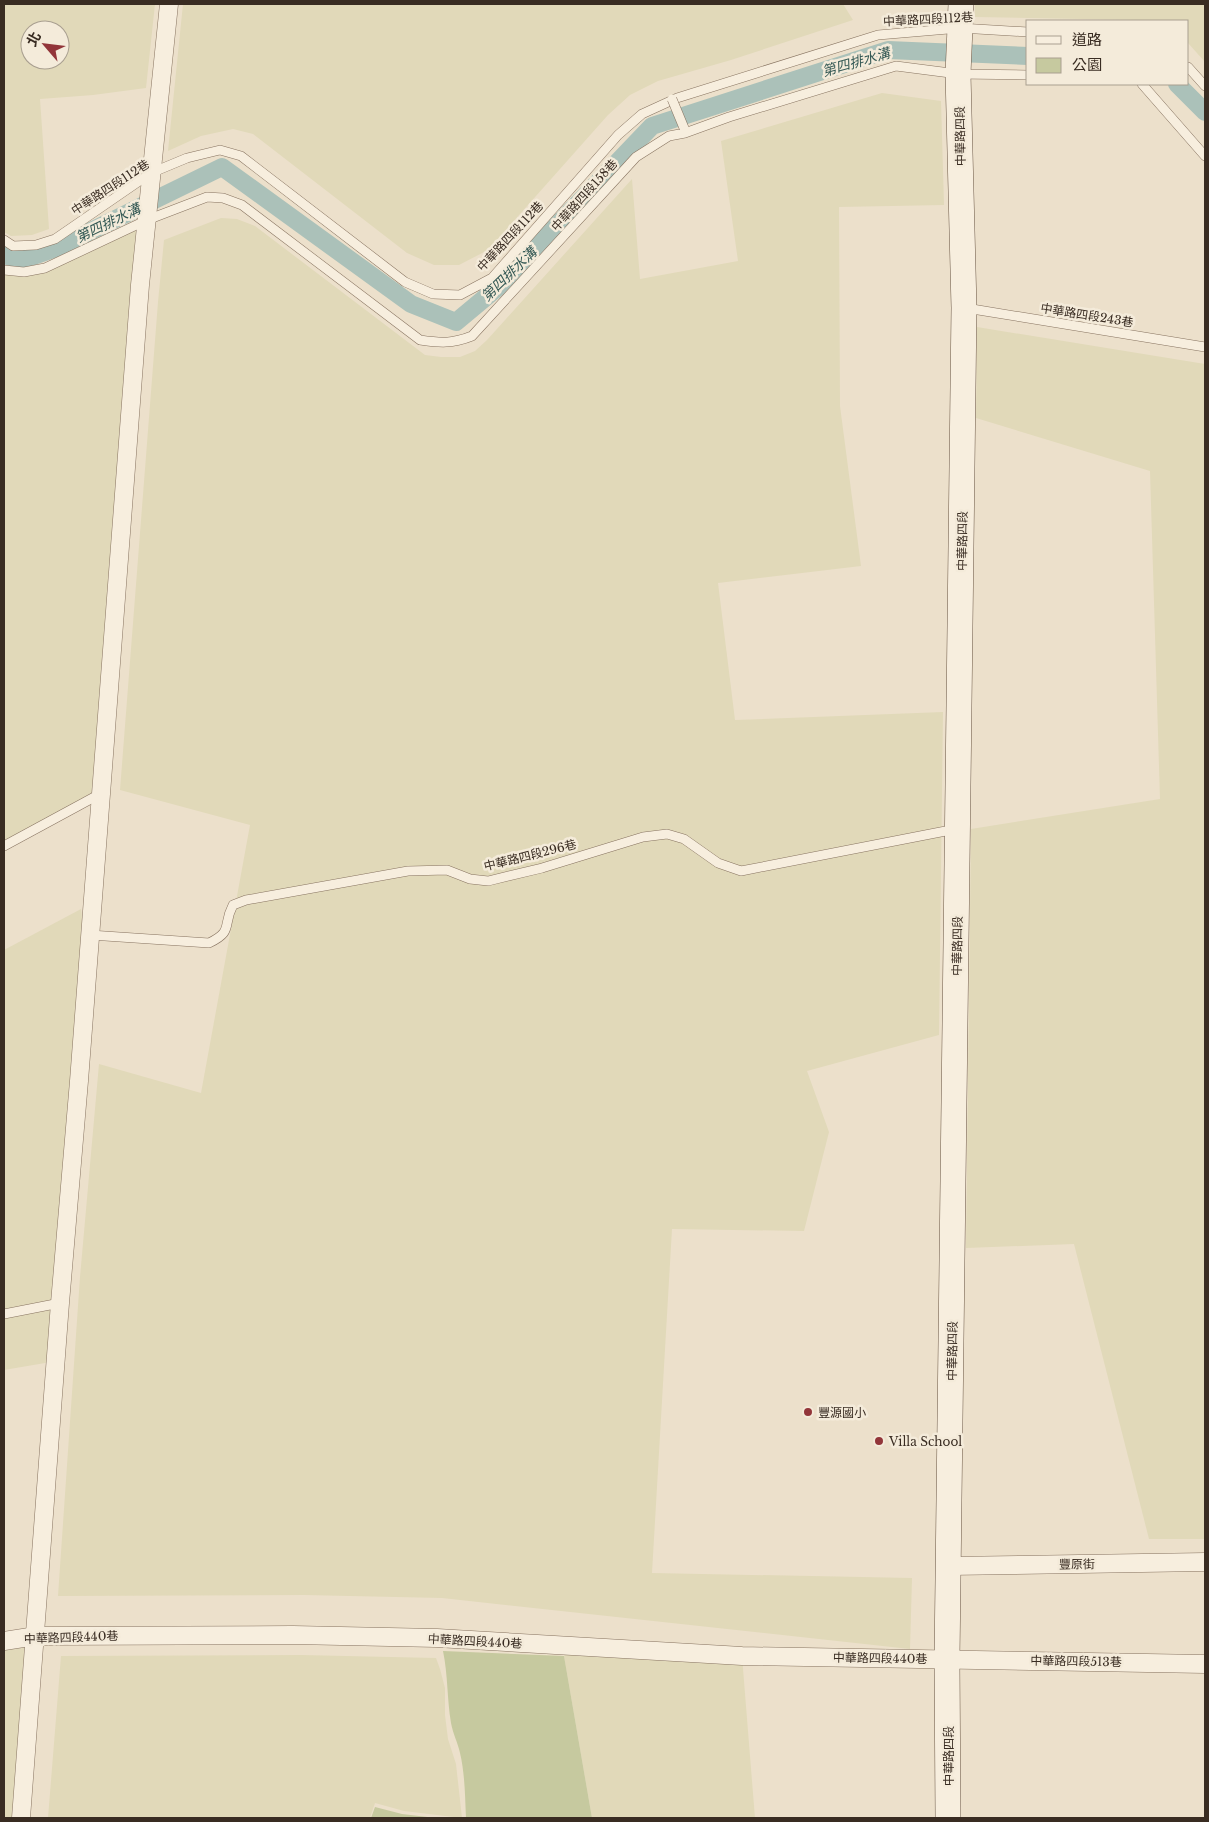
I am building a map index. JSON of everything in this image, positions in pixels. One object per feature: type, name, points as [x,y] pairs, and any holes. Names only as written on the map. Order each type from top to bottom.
[{"type":"street","points":[[21,1818],[140,285],[169,4]]},
{"type":"street","name":"中華路四段","points":[[948,1818],[947,1659],[959,828],[964,308],[958,74],[961,16]]},
{"type":"street","name":"豐原街","points":[[949,1566],[1205,1562]]},
{"type":"street","name":"中華路四段440巷","points":[[4,1641],[36,1636],[293,1635],[418,1638],[742,1656],[947,1659]]},
{"type":"street","name":"中華路四段513巷","points":[[947,1659],[1205,1664]]},
{"type":"lane","name":"中華路四段112巷","points":[[4,240],[13,246],[36,245],[55,239],[186,158],[220,150],[241,156],[405,282],[434,294],[460,295],[492,278],[618,135],[642,114],[675,98],[878,35],[961,16],[1026,32]]},
{"type":"lane","name":"中華路四段158巷","points":[[4,270],[24,272],[45,268],[147,215],[207,197],[223,198],[242,205],[420,340],[456,342],[472,336],[636,157],[669,136],[896,66],[958,74],[1026,75]]},
{"type":"lane","points":[[1189,68],[1205,86]]},
{"type":"lane","points":[[1143,85],[1205,156]]},
{"type":"lane","points":[[675,98],[684,131]]},
{"type":"lane","name":"中華路四段243巷","points":[[964,308],[1205,347]]},
{"type":"lane","points":[[4,846],[101,794]]},
{"type":"lane","name":"中華路四段296巷","points":[[90,935],[209,943],[222,936],[226,929],[228,914],[233,905],[246,900],[408,871],[447,870],[470,878],[488,881],[542,868],[643,836],[667,834],[684,839],[718,863],[741,871],[959,828]]},
{"type":"lane","points":[[4,1314],[60,1303]]},
{"type":"shaded area","points":[[4,4],[155,4],[146,88],[40,99],[49,229],[32,235],[11,236],[4,232]]},
{"type":"shaded area","points":[[183,4],[843,4],[853,20],[731,60],[658,81],[630,95],[608,115],[488,250],[459,265],[434,265],[407,253],[253,134],[233,129],[201,136],[168,151]]},
{"type":"shaded area","points":[[975,4],[1205,4],[1205,62],[1189,44],[1189,20],[975,17]]},
{"type":"shaded area","points":[[882,93],[941,101],[944,205],[839,207],[840,406],[861,566],[718,583],[735,720],[943,712],[939,1035],[807,1071],[829,1132],[804,1231],[672,1229],[652,1573],[912,1578],[910,1649],[442,1598],[304,1595],[58,1596],[80,1277],[99,1064],[201,1093],[250,825],[120,790],[164,240],[221,218],[237,219],[255,226],[425,355],[460,357],[475,351],[487,340],[632,179],[640,279],[738,261],[721,141]]},
{"type":"shaded area","points":[[147,220],[101,794],[4,846],[4,270],[45,268]]},
{"type":"shaded area","points":[[977,327],[1205,364],[1205,1539],[1149,1539],[1074,1244],[966,1248],[971,829],[1160,799],[1150,471],[976,418]]},
{"type":"shaded area","points":[[81,909],[85,941],[51,1362],[4,1370],[4,950]]},
{"type":"shaded area","points":[[36,1636],[21,1818],[4,1818],[4,1641]]},
{"type":"shaded area","points":[[571,1646],[742,1656],[755,1818],[592,1818],[564,1656]]},
{"type":"shaded area","points":[[301,1655],[436,1658],[445,1688],[445,1715],[448,1739],[456,1764],[462,1818],[404,1811],[375,1803],[370,1818],[48,1818],[61,1656]]},
{"type":"green space","points":[[443,1651],[564,1656],[592,1818],[466,1818],[463,1769],[451,1723]]},
{"type":"green space","points":[[375,1807],[402,1814],[436,1818],[371,1818]]},
{"type":"waterway","name":"第四排水溝","points":[[4,255],[22,260],[56,248],[222,167],[411,304],[456,322],[498,287],[652,126],[888,50],[1026,56]]},
{"type":"waterway","name":"第四排水溝","points":[[1178,85],[1205,112]]},
{"type":"place","name":"豐源國小","points":[[808,1412]]},
{"type":"place","name":"Villa School","points":[[879,1441]]}]
